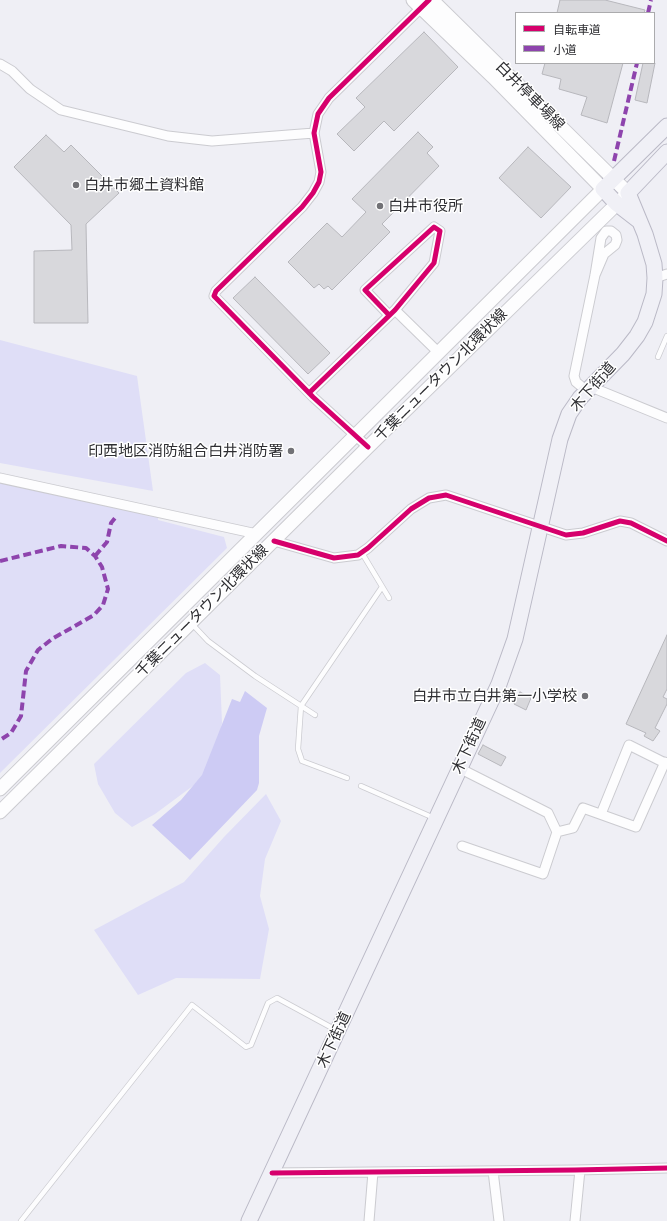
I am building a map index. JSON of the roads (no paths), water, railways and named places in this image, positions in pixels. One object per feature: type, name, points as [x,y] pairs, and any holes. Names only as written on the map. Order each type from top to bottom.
[{"type":"main road","name":"白井停車場線","points":[[432,0],[608,184]]},
{"type":"main road","name":"白井停車場線","points":[[421,3],[493,77],[608,184],[628,193]]},
{"type":"main road","points":[[640,222],[616,203],[608,184],[667,126]]},
{"type":"main road","points":[[628,193],[667,152]]},
{"type":"main road","name":"千葉ニュータウン北環状線","points":[[0,789],[608,184]]},
{"type":"main road","name":"千葉ニュータウン北環状線","points":[[0,812],[368,447],[616,203],[628,193]]},
{"type":"main road","name":"木下街道","points":[[249,1221],[499,684],[510,654],[560,439],[569,414],[580,398],[623,354],[637,336],[650,308],[661,276],[628,193]]},
{"type":"street","points":[[368,447],[310,393],[214,296],[216,291],[302,207],[313,193],[321,172],[314,132],[318,114],[329,98],[421,3]]},
{"type":"street","points":[[0,64],[12,71],[30,89],[61,110],[168,136],[212,141],[314,132]]},
{"type":"street","points":[[310,393],[392,313],[434,263],[440,231],[434,228],[365,290],[392,313],[439,353]]},
{"type":"street","points":[[595,275],[574,376],[576,382],[589,389],[667,418]]},
{"type":"street","points":[[0,478],[257,534]]},
{"type":"street","points":[[274,540],[334,558],[346,558],[362,553],[411,509],[429,498],[446,495],[566,535],[583,533],[620,521],[631,523],[667,541]]},
{"type":"street","points":[[557,832],[573,828],[583,808],[636,827],[666,763],[629,745],[601,814]]},
{"type":"street","points":[[459,768],[548,813],[557,832],[543,874],[462,846]]},
{"type":"street","points":[[272,1173],[667,1168]]},
{"type":"street","points":[[576,1221],[580,1170]]},
{"type":"street","points":[[493,1171],[499,1221]]},
{"type":"street","points":[[369,1221],[373,1172]]},
{"type":"lane","points":[[658,357],[667,336]]},
{"type":"lane","points":[[362,553],[389,598]]},
{"type":"lane","points":[[347,778],[302,761],[298,749],[301,706],[382,587]]},
{"type":"lane","points":[[191,623],[208,640],[238,663],[315,715]]},
{"type":"lane","points":[[361,786],[435,819]]},
{"type":"lane","points":[[21,1221],[192,1006],[246,1047],[252,1045],[268,1004],[277,998],[338,1031]]},
{"type":"water","points":[[245,691],[267,708],[259,736],[259,783],[257,790],[190,860],[152,825],[181,800],[202,775],[232,699],[240,702]]},
{"type":"place","name":"白井市郷土資料館","points":[[76,185]]},
{"type":"place","name":"白井市役所","points":[[380,206]]},
{"type":"place","name":"印西地区消防組合白井消防署","points":[[291,451]]},
{"type":"place","name":"白井市立白井第一小学校","points":[[585,696]]}]
